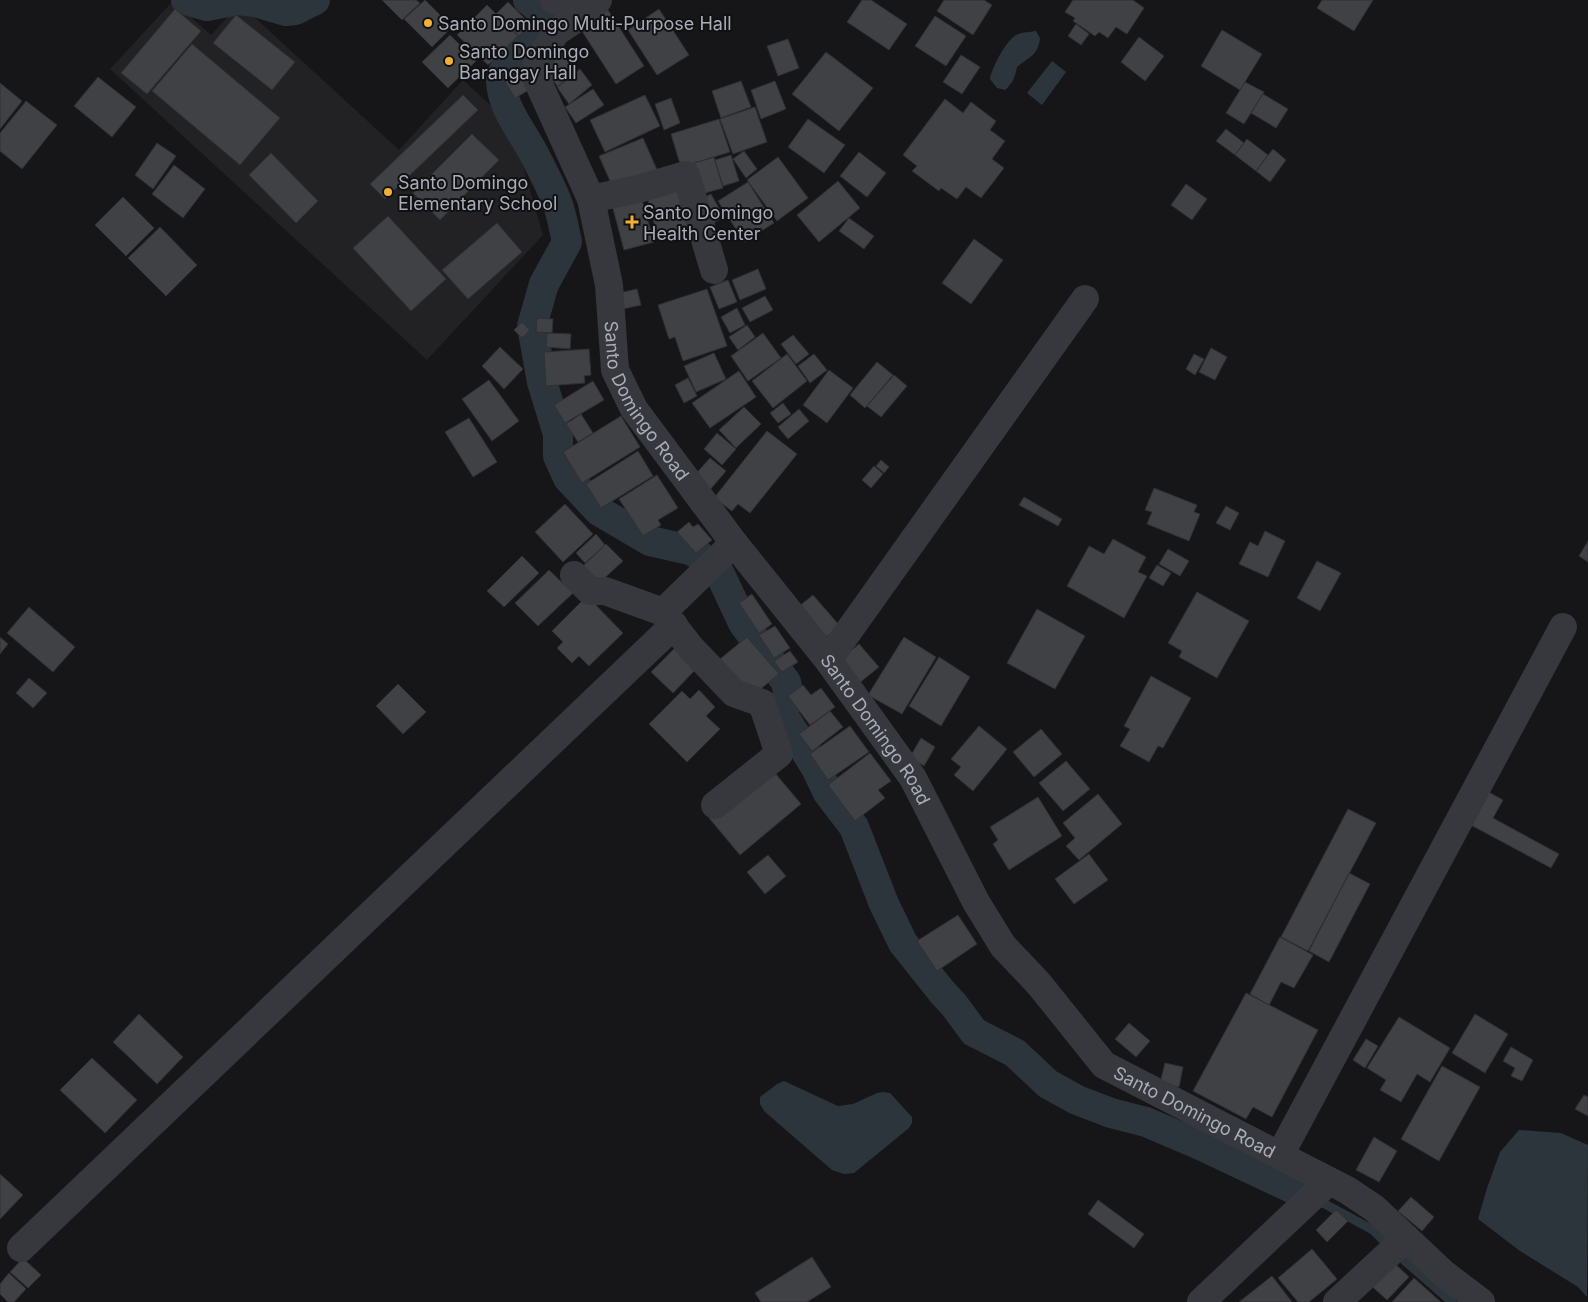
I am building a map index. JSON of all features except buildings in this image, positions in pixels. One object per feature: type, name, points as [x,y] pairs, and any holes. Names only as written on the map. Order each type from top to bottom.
[{"type":"street","points":[[554,0],[592,6]]},
{"type":"street","name":"Santo Domingo Road","points":[[592,6],[556,32],[538,63],[538,82],[591,199],[609,285],[615,370],[634,409],[718,558],[828,660],[913,778],[976,902],[1004,946],[1039,984],[1104,1064],[1347,1190],[1374,1208],[1443,1273],[1480,1302]]},
{"type":"street","points":[[591,199],[638,189],[686,175],[714,270]]},
{"type":"street","points":[[828,660],[1086,298]]},
{"type":"street","points":[[21,1248],[668,619],[718,558]]},
{"type":"street","points":[[574,575],[590,591],[606,592],[668,619],[691,648],[734,693],[762,703],[779,754],[715,805]]},
{"type":"street","points":[[1280,1155],[1563,628]]},
{"type":"street","points":[[1201,1302],[1329,1181]]},
{"type":"street","points":[[1337,1302],[1406,1238]]},
{"type":"shaded area","name":"Santo Domingo Elementary School","points":[[173,1],[211,35],[240,4],[399,150],[463,80],[511,124],[543,235],[427,360],[110,69]]},
{"type":"shaded area","points":[[1036,31],[1040,38],[1035,52],[1017,67],[1013,80],[1005,90],[997,88],[990,79],[1004,48],[1016,35]]},
{"type":"shaded area","points":[[1052,61],[1066,72],[1042,105],[1027,93]]},
{"type":"shaded area","points":[[784,1081],[838,1106],[853,1104],[877,1093],[890,1093],[912,1117],[912,1123],[909,1128],[854,1173],[844,1174],[832,1170],[764,1111],[760,1104],[760,1097]]},
{"type":"shaded area","points":[[1519,1130],[1561,1133],[1588,1145],[1587,1297],[1578,1287],[1520,1251],[1478,1219],[1500,1152]]},
{"type":"waterway","points":[[186,0],[207,6],[238,0],[255,2],[286,11],[295,10],[315,0]]},
{"type":"waterway","points":[[528,0],[542,14],[541,31],[536,39],[507,65],[501,81],[502,91],[509,111],[535,156],[556,199],[567,242],[544,284],[532,326],[542,382],[558,434],[558,456],[568,478],[599,511],[650,541],[690,550],[699,555],[720,574],[743,623],[786,682],[788,692],[783,715],[816,768],[828,793],[854,827],[884,904],[903,943],[974,1032],[1015,1053],[1048,1084],[1077,1100],[1111,1113],[1146,1122],[1304,1194]]},
{"type":"waterway","points":[[1323,1203],[1373,1230],[1388,1245]]},
{"type":"waterway","points":[[1404,1260],[1452,1302]]},
{"type":"place","name":"Santo Domingo Multi-Purpose Hall","points":[[428,23]]},
{"type":"place","name":"Santo Domingo Barangay Hall","points":[[449,61]]},
{"type":"place","name":"Santo Domingo Elementary School","points":[[388,192]]},
{"type":"place","name":"Santo Domingo Health Center","points":[[632,222]]}]
